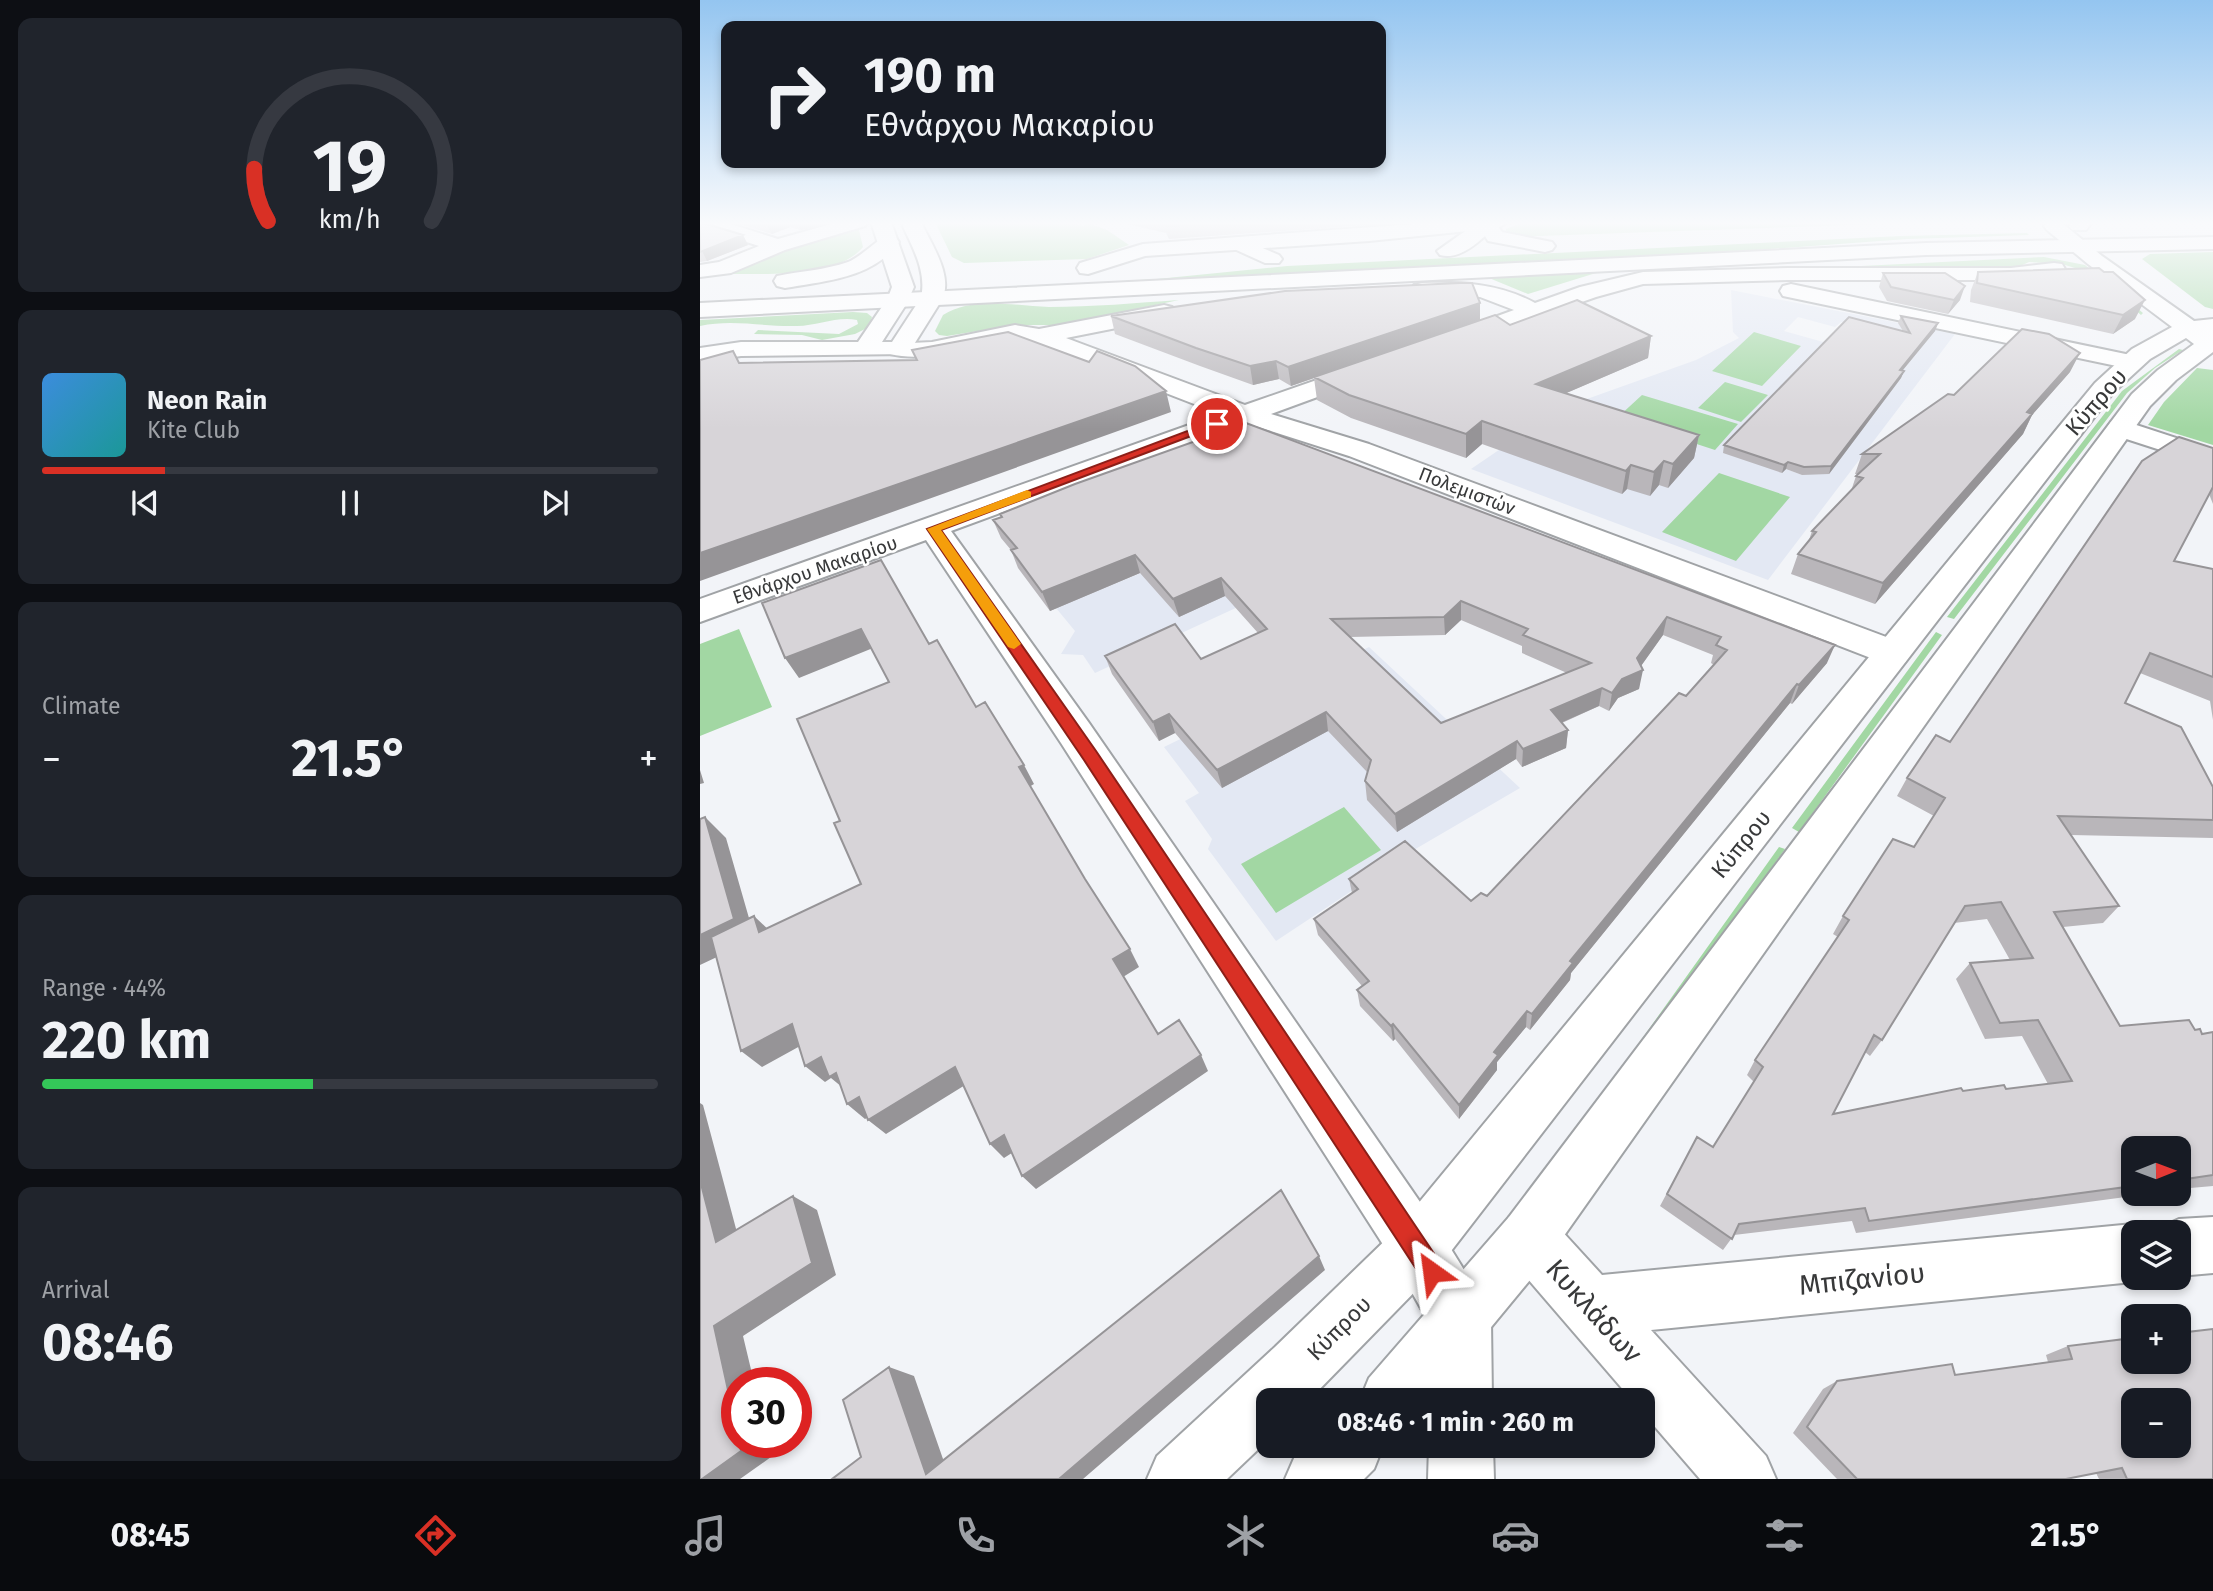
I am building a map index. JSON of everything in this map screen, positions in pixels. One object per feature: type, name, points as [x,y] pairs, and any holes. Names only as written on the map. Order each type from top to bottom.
[{"type":"main road","points":[[700,310],[872,291]]},
{"type":"main road","points":[[865,349],[897,291]]},
{"type":"main road","points":[[899,349],[931,291]]},
{"type":"main road","points":[[1172,291],[1234,299]]},
{"type":"main road","points":[[700,355],[741,349],[932,349],[1016,332],[1039,336],[1234,299],[1412,291]]},
{"type":"main road","points":[[1489,291],[1505,296],[1534,312]]},
{"type":"main road","points":[[1428,349],[1592,291]]},
{"type":"main road","points":[[1800,291],[2131,362]]},
{"type":"main road","points":[[1849,291],[1849,302]]},
{"type":"main road","points":[[2151,291],[2208,333]]},
{"type":"main road","points":[[2164,291],[2208,333]]},
{"type":"main road","name":"Κύπρου","points":[[1180,1479],[1418,1248],[2104,388],[2131,362],[2172,334],[2208,333]]},
{"type":"main road","name":"Κύπρου","points":[[1402,1388],[1529,1237],[2121,428],[2156,385],[2208,333]]},
{"type":"main road","name":"Πολεμιστών","points":[[1039,336],[1243,414],[1359,450],[1893,653]]},
{"type":"main road","name":"Εθνάρχου Μακαρίου","points":[[700,611],[934,529],[1388,363]]},
{"type":"main road","points":[[2121,428],[2213,459]]},
{"type":"main road","points":[[934,529],[1083,745],[1418,1248],[1461,1320],[1461,1388]]},
{"type":"main road","name":"Κυκλάδων","points":[[1529,1237],[1743,1479]]},
{"type":"main road","points":[[2191,1247],[2213,1245]]},
{"type":"main road","name":"Μπιζανίου","points":[[1590,1306],[2121,1254]]},
{"type":"main road","points":[[1318,1479],[1339,1458]]},
{"type":"main road","points":[[1461,1458],[1461,1479]]},
{"type":"shaded area","points":[[1731,291],[1955,334],[1768,580],[1471,469],[1559,409],[1696,360],[1739,338],[1733,332]],"holes":[[[1798,317],[1835,327],[1841,322],[1909,340],[1802,475],[1786,469],[1848,349],[1784,331]]]},
{"type":"shaded area","points":[[1209,545],[1294,581],[1095,673],[1083,655],[1061,654],[1075,631],[1056,608]]},
{"type":"shaded area","points":[[1369,647],[1520,788],[1412,851],[1276,941],[1208,849],[1212,839],[1185,801],[1199,793],[1164,747]]},
{"type":"green space","points":[[2114,291],[2143,313],[2141,315]]},
{"type":"green space","points":[[2184,291],[2213,291],[2213,309],[2205,307]]},
{"type":"green space","points":[[1179,300],[1061,325],[1015,325],[947,336],[939,335],[935,331],[943,315],[955,309],[981,304],[1065,307]]},
{"type":"green space","points":[[867,313],[872,317],[869,327],[855,334],[822,340],[802,335],[754,334],[758,330],[839,334],[858,324],[857,320],[842,319],[797,326],[724,323],[700,326],[700,320]]},
{"type":"green space","points":[[1754,332],[1801,346],[1762,386],[1712,371]]},
{"type":"green space","points":[[2179,349],[2183,350],[2155,368],[2127,393],[1954,619],[1947,617],[2122,391]]},
{"type":"green space","points":[[2197,368],[2213,370],[2213,445],[2148,425],[2164,402]]},
{"type":"green space","points":[[1725,382],[1768,395],[1741,422],[1698,408]]},
{"type":"green space","points":[[1642,395],[1738,424],[1715,450],[1617,418]]},
{"type":"green space","points":[[1719,473],[1790,497],[1736,561],[1662,532]]},
{"type":"green space","points":[[739,629],[772,707],[700,736],[700,644]]},
{"type":"green space","points":[[1936,632],[1942,635],[1799,832],[1792,828]]},
{"type":"green space","points":[[1344,807],[1381,850],[1276,913],[1241,864]]},
{"type":"green space","points":[[1779,847],[1785,849],[1557,1172],[1551,1166]]},
{"type":"building","points":[[1285,291],[1475,291],[1480,303],[1288,367],[1276,361],[1250,366],[1111,316]]},
{"type":"building","points":[[1910,291],[1961,291],[1954,300]]},
{"type":"building","points":[[2014,291],[2135,291],[2145,300],[2123,315]]},
{"type":"building","points":[[1577,300],[1651,336],[1536,384],[1699,435],[1673,464],[1664,461],[1654,472],[1631,465],[1626,471],[1482,421],[1466,434],[1349,395],[1314,377],[1495,315],[1510,325]]},
{"type":"building","points":[[1901,316],[1938,323],[1900,370],[1904,371],[1831,466],[1804,467],[1788,462],[1784,465],[1724,445],[1849,317],[1910,333]]},
{"type":"building","points":[[2022,329],[2049,334],[2080,353],[2027,412],[2032,414],[1883,583],[1798,554],[1816,532],[1812,531],[1863,478],[1856,476],[1880,454],[1862,454],[1948,394],[1954,395]]},
{"type":"building","points":[[1008,332],[1089,362],[1097,351],[1135,366],[1166,391],[700,553],[700,360],[733,351],[739,363],[917,360],[912,350]]},
{"type":"building","points":[[1246,423],[1835,645],[1799,685],[1797,684],[1570,961],[1573,963],[1532,1014],[1527,1011],[1494,1052],[1498,1055],[1459,1105],[1393,1024],[1391,1026],[1357,990],[1369,981],[1314,919],[1358,889],[1349,879],[1405,841],[1471,901],[1481,893],[1487,896],[1679,693],[1686,696],[1727,650],[1716,645],[1721,637],[1667,617],[1637,658],[1643,670],[1622,679],[1612,693],[1602,688],[1551,710],[1568,730],[1523,749],[1517,741],[1395,814],[1365,781],[1371,760],[1326,712],[1217,770],[1169,714],[1153,722],[1105,656],[1175,624],[1201,659],[1267,629],[1221,578],[1173,599],[1135,555],[1042,592],[1011,550],[1017,548],[993,520],[1002,517],[1000,514],[1075,484]],"holes":[[[1461,601],[1528,629],[1523,635],[1591,663],[1441,723],[1331,619],[1444,617]]]},
{"type":"building","points":[[2179,437],[2213,448],[2213,487],[2174,561],[2213,569],[2213,677],[2150,653],[2125,703],[2181,727],[2213,787],[2213,820],[2058,816],[2119,906],[2054,912],[2120,1026],[2189,1020],[2195,1030],[2200,1029],[2202,1034],[2213,1032],[2213,1175],[2191,1178],[2191,1136],[2121,1136],[2121,1188],[1869,1221],[1865,1208],[1739,1224],[1732,1239],[1667,1194],[1697,1137],[1713,1147],[1763,1067],[1755,1060],[1849,920],[1843,916],[1893,839],[1914,847],[1945,798],[1907,778],[1936,735],[1950,742],[2142,461]],"holes":[[[2001,902],[2033,958],[1970,963],[2000,1023],[2038,1020],[2072,1081],[2006,1089],[2004,1085],[1963,1091],[1961,1088],[1833,1114],[1874,1035],[1882,1040],[1965,906]]]},
{"type":"building","points":[[881,560],[929,644],[937,640],[976,707],[985,702],[1024,765],[1019,767],[1130,949],[1113,959],[1158,1034],[1179,1020],[1201,1055],[1022,1176],[1004,1135],[990,1144],[955,1067],[868,1120],[859,1097],[847,1104],[836,1073],[829,1077],[821,1057],[805,1066],[792,1024],[741,1051],[711,937],[754,916],[759,932],[861,884],[834,823],[840,821],[797,719],[889,682],[861,629],[785,658],[762,603]]},
{"type":"building","points":[[705,817],[734,919],[700,935],[700,819]]},
{"type":"building","points":[[700,1180],[716,1242],[793,1196],[812,1263],[714,1326],[723,1367],[721,1458],[731,1458],[700,1479]]},
{"type":"building","points":[[1281,1190],[1319,1256],[1059,1479],[832,1479],[861,1457],[843,1400],[889,1367],[926,1474]]},
{"type":"building","points":[[2213,1329],[2213,1479],[2127,1479],[2122,1468],[2066,1479],[1857,1479],[1807,1427],[1837,1381],[1952,1364],[1955,1375],[2072,1359],[2068,1346],[2121,1339],[2121,1374],[2191,1374],[2191,1332]]},
{"type":"slow traffic","points":[[1014,644],[934,529],[1027,494]]},
{"type":"route","points":[[1217,424],[934,529],[1090,756],[1432,1272]]}]
